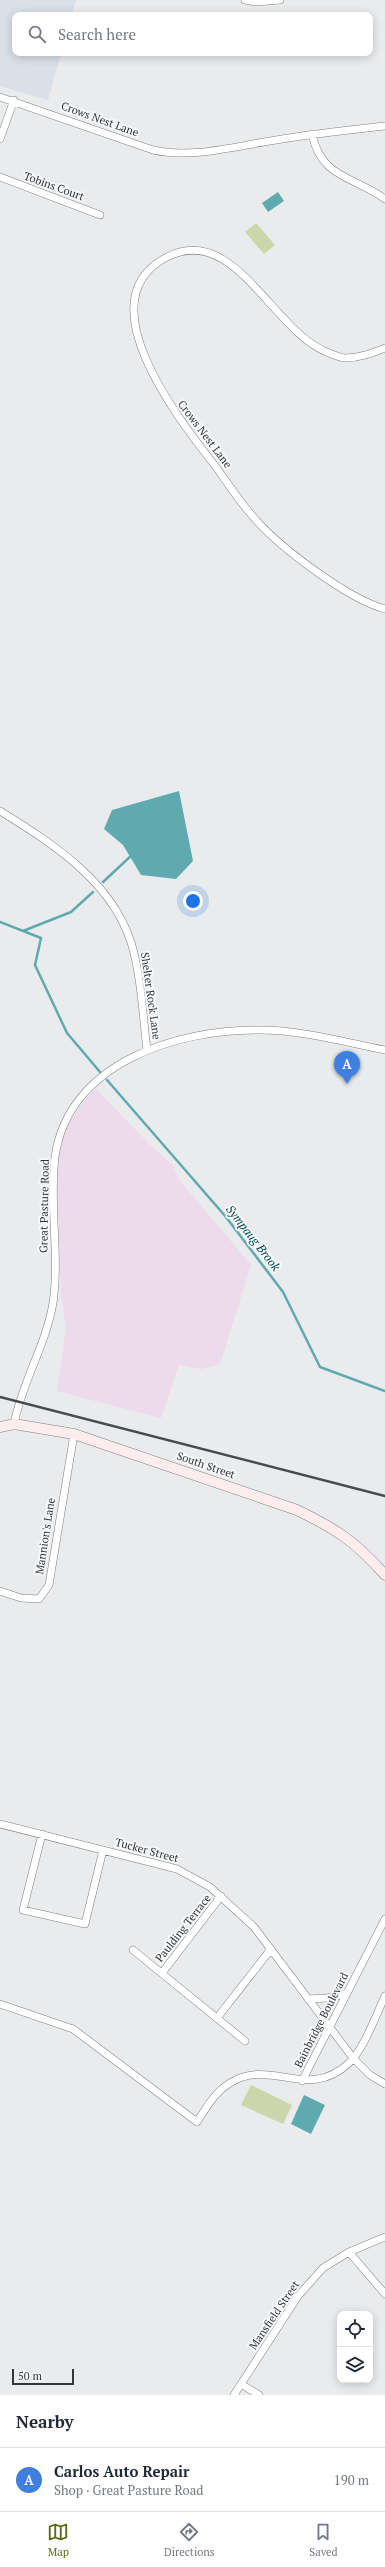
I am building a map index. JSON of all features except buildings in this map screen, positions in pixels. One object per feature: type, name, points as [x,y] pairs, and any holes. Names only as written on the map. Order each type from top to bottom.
[{"type":"main road","name":"South Street","points":[[0,1427],[14,1424],[74,1434],[297,1510],[330,1526],[361,1548],[385,1575]]},
{"type":"street","points":[[245,0],[256,2],[280,0]]},
{"type":"street","name":"Crows Nest Lane","points":[[0,96],[152,150],[171,154],[193,153],[312,134],[385,126]]},
{"type":"street","points":[[0,139],[14,100]]},
{"type":"street","points":[[312,134],[316,152],[331,169],[385,199]]},
{"type":"street","name":"Tobins Court","points":[[0,178],[100,215]]},
{"type":"street","name":"Crows Nest Lane","points":[[385,348],[364,356],[344,358],[313,347],[298,334],[235,266],[220,256],[203,252],[183,252],[169,256],[156,263],[143,279],[133,300],[146,362],[173,412],[256,520],[317,573],[385,609]]},
{"type":"street","name":"Shelter Rock Lane","points":[[0,811],[39,835],[82,868],[104,894],[124,926],[134,952],[139,978],[147,1050]]},
{"type":"street","name":"Great Pasture Road","points":[[14,1424],[18,1402],[42,1343],[53,1303],[55,1157],[63,1122],[80,1096],[102,1075],[147,1050],[186,1037],[261,1030],[317,1037],[385,1050]]},
{"type":"street","name":"Mannion's Lane","points":[[0,1591],[21,1598],[39,1599],[49,1585],[74,1434]]},
{"type":"street","name":"Tucker Street","points":[[0,1824],[177,1869],[210,1887],[254,1927],[353,2058],[370,2075],[385,2084]]},
{"type":"street","points":[[42,1834],[23,1910],[85,1924],[103,1850]]},
{"type":"street","name":"Paulding Terrace","points":[[162,1973],[221,1896]]},
{"type":"street","name":"Bainbridge Boulevard","points":[[302,2081],[385,1919]]},
{"type":"street","points":[[217,2018],[271,1949]]},
{"type":"street","name":"Paulding Terrace","points":[[134,1950],[245,2040]]},
{"type":"street","points":[[308,1999],[327,1998],[347,1993]]},
{"type":"street","name":"Bainbridge Boulevard","points":[[302,2081],[329,2077],[353,2058],[385,1996]]},
{"type":"street","points":[[1,2006],[73,2029],[197,2122],[212,2099],[230,2083],[250,2075],[270,2074],[302,2081]]},
{"type":"street","name":"Mansfield Street","points":[[234,2395],[298,2296],[323,2268],[349,2252],[385,2237]]},
{"type":"street","points":[[349,2252],[385,2294]]},
{"type":"street","points":[[242,2384],[259,2395]]},
{"type":"shaded area","points":[[0,0],[76,0],[73,12],[12,12],[12,56],[60,56],[48,100],[0,86]]},
{"type":"shaded area","points":[[95,1088],[150,1145],[173,1165],[179,1180],[251,1265],[220,1364],[201,1369],[179,1365],[161,1418],[57,1391],[66,1328],[61,1292],[56,1160],[63,1130]]},
{"type":"green space","points":[[256,223],[275,245],[264,254],[245,232]]},
{"type":"green space","points":[[251,2085],[292,2105],[283,2124],[241,2105]]},
{"type":"water","points":[[278,192],[284,201],[268,212],[262,203]]},
{"type":"water","points":[[179,791],[193,861],[176,879],[141,875],[123,845],[104,829],[112,810]]},
{"type":"water","points":[[304,2095],[325,2105],[311,2134],[291,2124]]},
{"type":"waterway","points":[[103,882],[133,854]]},
{"type":"waterway","points":[[23,931],[71,912],[93,892]]},
{"type":"waterway","name":"Sympaug Brook","points":[[0,922],[41,938],[35,965],[67,1033],[100,1072]]},
{"type":"waterway","name":"Sympaug Brook","points":[[107,1080],[226,1217],[283,1292],[320,1367],[385,1391]]},
{"type":"railway","points":[[0,1397],[385,1496]]},
{"type":"place","name":"Carlos Auto Repair","points":[[347,1084]]}]
